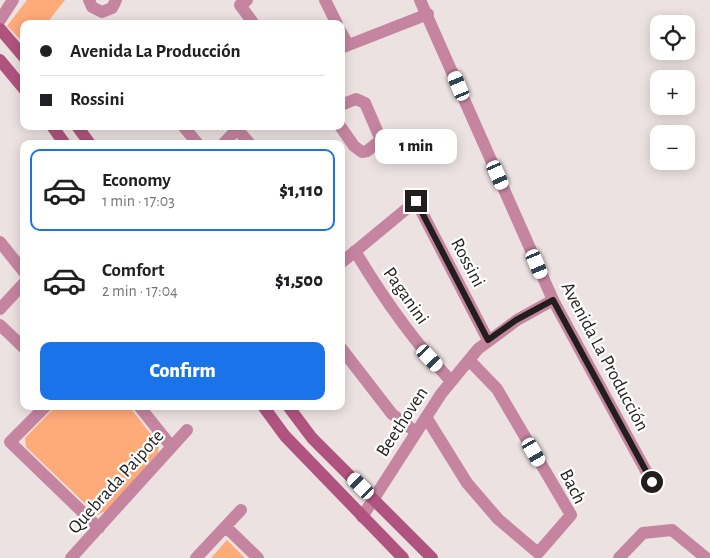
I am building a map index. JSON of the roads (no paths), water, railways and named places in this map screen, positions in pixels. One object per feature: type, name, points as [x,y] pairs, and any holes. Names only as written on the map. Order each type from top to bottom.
[{"type":"street","points":[[0,20],[13,0]]},
{"type":"street","points":[[89,0],[92,7],[102,12],[112,8],[116,0]]},
{"type":"street","points":[[247,0],[240,5],[251,20]]},
{"type":"street","points":[[325,0],[335,20]]},
{"type":"street","name":"Avenida La Producción","points":[[420,0],[428,14],[553,300],[652,482]]},
{"type":"street","points":[[345,47],[428,14]]},
{"type":"street","points":[[0,29],[20,52]]},
{"type":"street","points":[[0,60],[20,84]]},
{"type":"street","points":[[343,130],[354,146],[362,152],[368,151],[382,140],[365,103],[356,99],[345,103]]},
{"type":"street","points":[[186,130],[195,140]]},
{"type":"street","points":[[227,140],[236,130]]},
{"type":"street","name":"Rossini","points":[[355,252],[416,201],[488,340]]},
{"type":"street","points":[[0,242],[20,267]]},
{"type":"street","points":[[345,260],[355,252]]},
{"type":"street","name":"Paganini","points":[[355,252],[378,288],[430,358],[451,381]]},
{"type":"street","points":[[0,309],[20,287]]},
{"type":"street","name":"Beethoven","points":[[362,517],[426,417],[451,381],[469,360],[488,340],[516,320],[553,300]]},
{"type":"street","points":[[0,325],[20,344]]},
{"type":"street","points":[[345,353],[392,414],[416,432]]},
{"type":"street","name":"Bach","points":[[426,417],[467,483],[498,520],[538,553],[571,515],[497,389],[469,360]]},
{"type":"street","points":[[42,410],[10,442],[99,528]]},
{"type":"street","points":[[142,410],[172,446]]},
{"type":"street","points":[[266,410],[285,436],[403,558]]},
{"type":"street","points":[[291,410],[312,438],[432,558]]},
{"type":"street","name":"Quebrada Paipote","points":[[71,558],[187,430]]},
{"type":"street","points":[[196,558],[241,510]]},
{"type":"street","points":[[226,526],[258,558]]},
{"type":"street","points":[[619,558],[643,533],[672,530],[705,558]]}]
